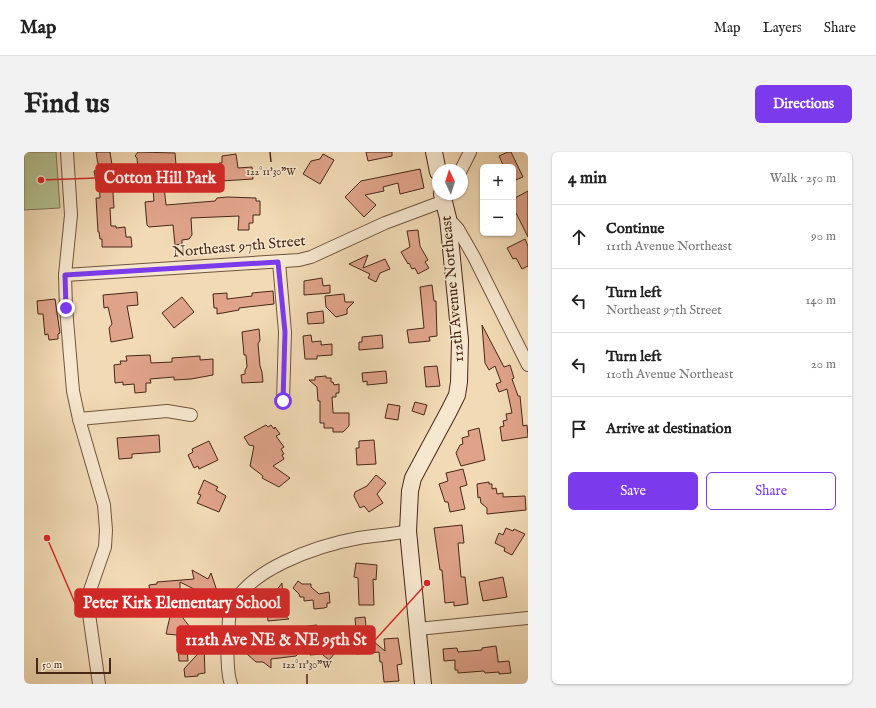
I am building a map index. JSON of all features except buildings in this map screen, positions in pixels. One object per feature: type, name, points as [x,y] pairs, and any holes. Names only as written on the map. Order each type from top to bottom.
[{"type":"street","points":[[66,152],[71,215],[65,275],[66,308],[73,391],[79,419],[104,505],[106,530],[105,548],[89,593],[88,607],[99,684]]},
{"type":"street","points":[[434,152],[436,164]]},
{"type":"street","points":[[464,164],[470,152]]},
{"type":"street","name":"Northeast 97th Street","points":[[65,275],[278,262],[311,257],[436,200]]},
{"type":"street","name":"112th Avenue Northeast","points":[[423,684],[408,532],[410,491],[413,478],[457,395],[459,382],[460,340],[446,200]]},
{"type":"street","points":[[448,218],[458,229],[474,257],[528,365]]},
{"type":"street","points":[[278,262],[285,332],[283,401]]},
{"type":"street","points":[[79,419],[167,411],[191,415]]},
{"type":"street","points":[[231,684],[227,644],[230,614],[237,599],[252,583],[270,568],[297,556],[330,545],[359,538],[408,532]]},
{"type":"street","points":[[418,629],[528,618]]},
{"type":"green space","points":[[24,152],[56,152],[60,208],[24,210]]},
{"type":"place","name":"Cotton Hill Park","points":[[41,180]]},
{"type":"place","name":"Peter Kirk Elementary School","points":[[47,538]]},
{"type":"place","name":"112th Ave NE & NE 95th St","points":[[427,583]]},
{"type":"route","points":[[66,308],[65,275],[278,262],[285,332],[283,401]]}]
